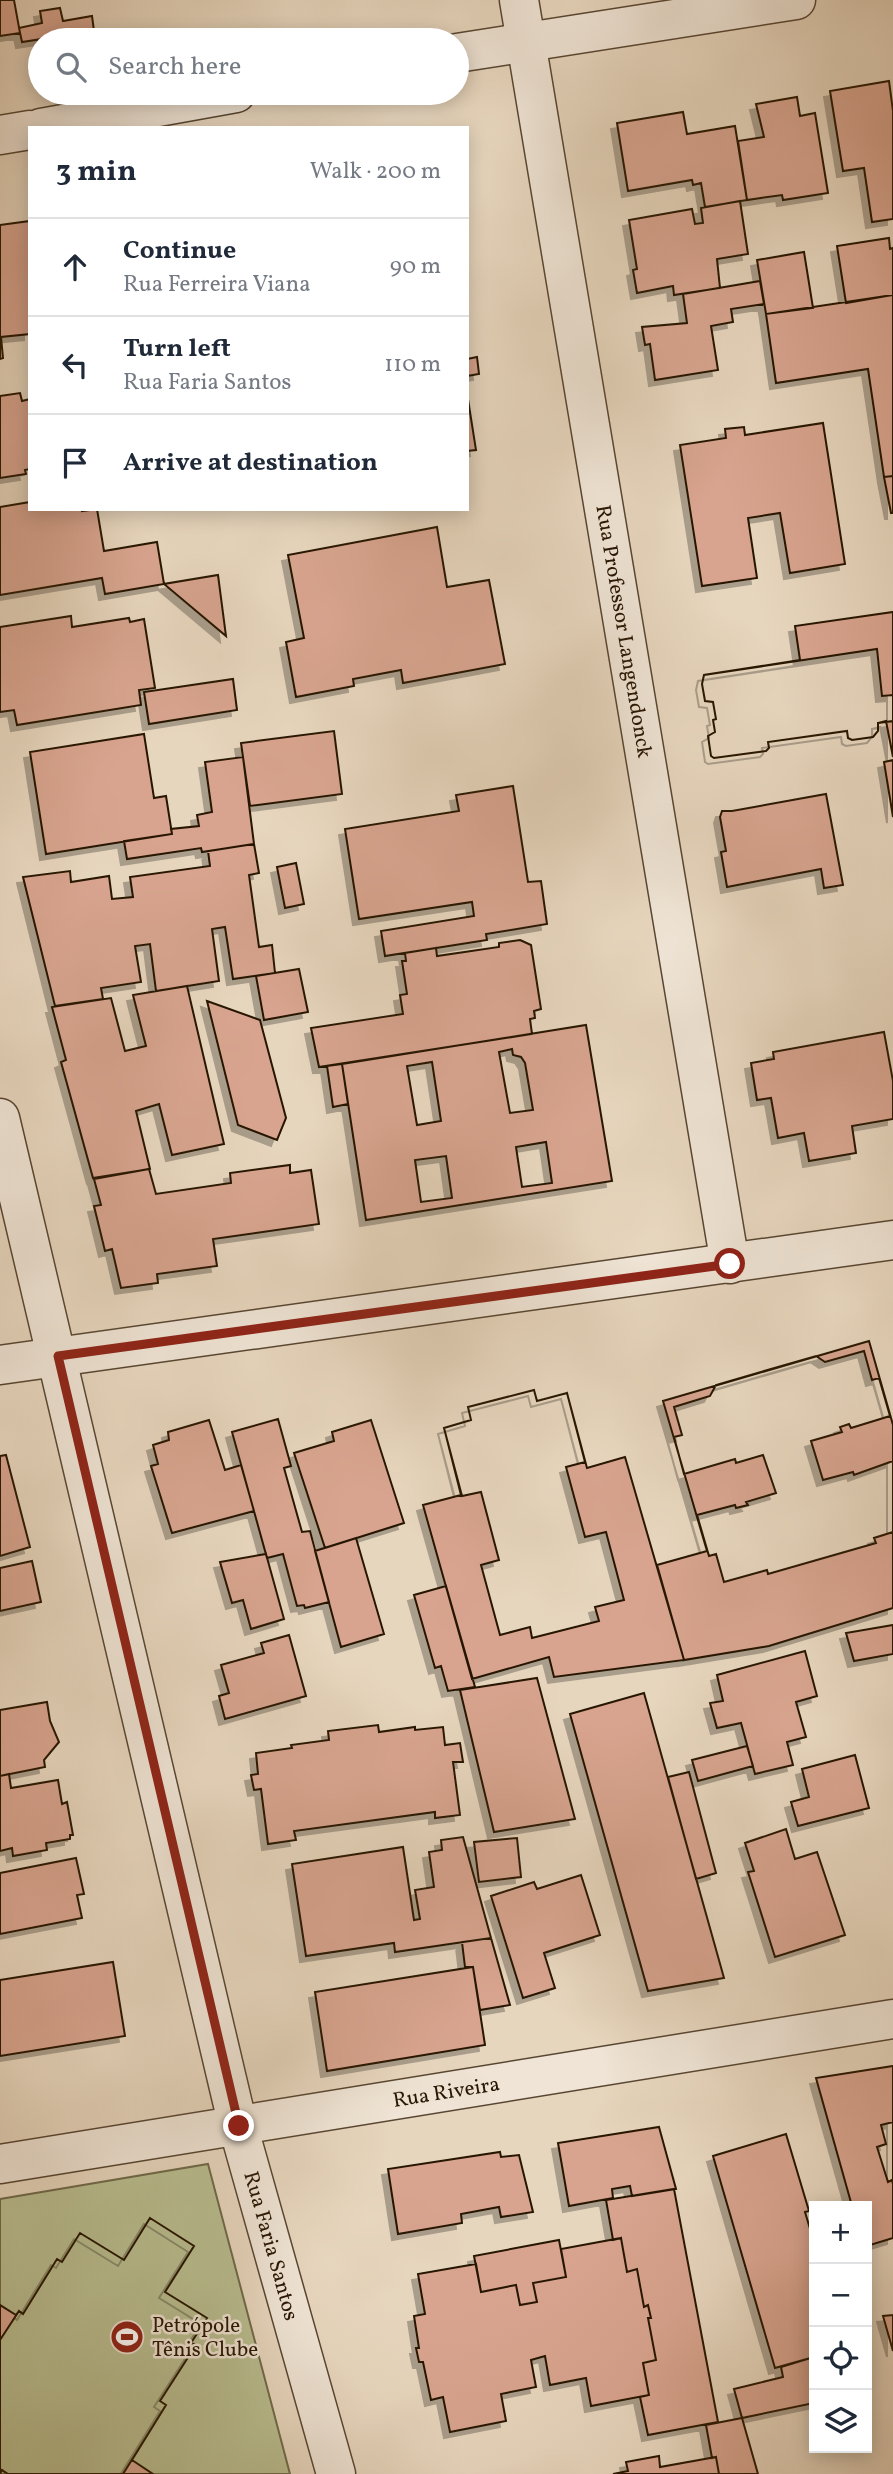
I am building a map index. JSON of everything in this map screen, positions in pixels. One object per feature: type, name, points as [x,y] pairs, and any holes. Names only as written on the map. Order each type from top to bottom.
[{"type":"street","name":"Rua Professor Langendonck","points":[[519,0],[730,1264]]},
{"type":"street","points":[[469,51],[796,0]]},
{"type":"street","points":[[52,126],[169,105]]},
{"type":"street","points":[[0,135],[28,130]]},
{"type":"street","name":"Rua Faria Santos","points":[[0,1118],[239,2126],[336,2474]]},
{"type":"street","points":[[0,1365],[893,1240]]},
{"type":"street","name":"Rua Riveira","points":[[0,2164],[893,2019]]},
{"type":"green space","name":"Petrópole Tênis Clube","points":[[208,2164],[290,2474],[0,2474],[0,2199]]},
{"type":"building","points":[[0,0],[14,0],[20,33],[0,36]]},
{"type":"building","points":[[60,8],[63,21],[92,16],[94,28],[28,28],[28,41],[22,42],[19,28],[42,23],[40,11]]},
{"type":"building","points":[[889,81],[893,111],[893,219],[872,222],[864,168],[843,171],[830,91]]},
{"type":"building","points":[[797,97],[800,116],[815,113],[828,193],[783,200],[782,195],[747,200],[738,141],[764,137],[756,104]]},
{"type":"building","points":[[683,112],[687,134],[735,126],[747,200],[705,207],[701,183],[693,185],[692,180],[628,191],[617,123]]},
{"type":"building","points":[[740,201],[748,254],[717,259],[720,288],[674,295],[673,286],[637,293],[633,270],[637,269],[629,220],[692,209],[695,224],[703,223],[701,208]]},
{"type":"building","points":[[28,221],[28,334],[1,337],[3,358],[0,359],[0,225]]},
{"type":"building","points":[[889,238],[890,249],[893,248],[893,295],[846,303],[837,246]]},
{"type":"building","points":[[804,252],[813,308],[766,314],[757,260]]},
{"type":"building","points":[[760,281],[764,304],[731,309],[733,322],[711,326],[718,370],[655,380],[650,344],[645,345],[642,327],[687,323],[683,294]]},
{"type":"building","points":[[893,295],[893,476],[884,477],[868,369],[776,383],[766,314]]},
{"type":"building","points":[[477,357],[479,374],[469,376],[469,359]]},
{"type":"building","points":[[20,393],[22,401],[28,400],[26,474],[0,478],[0,396]]},
{"type":"building","points":[[469,406],[476,450],[469,451]]},
{"type":"building","points":[[823,423],[845,564],[790,573],[780,513],[748,518],[757,578],[702,586],[680,445],[726,438],[725,429],[744,427],[745,435]]},
{"type":"building","points":[[893,476],[893,513],[891,513],[884,477]]},
{"type":"building","points":[[28,502],[28,511],[97,511],[104,551],[157,542],[164,584],[105,594],[102,578],[0,595],[0,507]]},
{"type":"building","points":[[437,527],[447,587],[489,580],[505,664],[403,683],[401,670],[353,679],[354,686],[296,697],[286,642],[304,638],[288,555]]},
{"type":"building","points":[[218,575],[226,636],[164,584]]},
{"type":"building","points":[[893,612],[893,757],[886,721],[878,723],[878,731],[873,737],[852,740],[848,738],[847,731],[768,742],[769,748],[766,751],[714,758],[711,756],[708,736],[715,732],[713,720],[716,719],[713,702],[705,701],[702,684],[704,675],[800,660],[795,626]]},
{"type":"building","points":[[71,616],[72,627],[129,618],[130,622],[144,619],[155,688],[139,690],[141,705],[17,725],[14,710],[0,712],[0,627]]},
{"type":"building","points":[[877,649],[882,696],[893,695],[893,721],[878,723],[878,731],[873,737],[852,740],[848,738],[847,731],[768,742],[769,748],[766,751],[714,758],[711,756],[708,736],[715,732],[713,720],[716,719],[713,702],[705,701],[702,684],[704,675]]},
{"type":"building","points":[[233,679],[237,710],[149,724],[144,692]]},
{"type":"building","points":[[334,731],[342,794],[250,806],[241,743]]},
{"type":"building","points":[[144,734],[154,798],[166,796],[172,834],[46,854],[30,752]]},
{"type":"building","points":[[243,757],[254,844],[202,852],[201,848],[127,859],[124,841],[172,834],[171,829],[199,826],[197,815],[212,812],[205,762]]},
{"type":"building","points":[[893,760],[893,817],[884,762]]},
{"type":"building","points":[[513,786],[528,882],[541,881],[547,924],[486,934],[487,940],[385,956],[381,931],[474,916],[472,902],[359,919],[345,829],[459,811],[456,795]]},
{"type":"building","points":[[826,794],[843,885],[824,888],[821,869],[727,887],[721,852],[726,851],[720,817],[722,811]]},
{"type":"building","points":[[254,844],[259,873],[249,875],[259,947],[272,945],[275,973],[233,979],[225,927],[212,929],[219,981],[156,991],[150,944],[135,946],[141,982],[101,988],[103,999],[55,1006],[23,877],[70,871],[71,882],[109,876],[112,899],[133,897],[130,877],[210,866],[208,851]]},
{"type":"building","points":[[296,863],[304,904],[285,908],[277,867]]},
{"type":"building","points":[[520,940],[531,945],[541,1009],[534,1011],[535,1018],[530,1019],[532,1034],[319,1067],[311,1028],[403,1014],[400,995],[407,994],[402,961],[406,961],[405,953],[436,948],[437,956],[499,947],[499,943]]},
{"type":"building","points":[[299,969],[308,1012],[264,1020],[256,976]]},
{"type":"building","points":[[187,986],[224,1144],[172,1155],[159,1104],[136,1111],[150,1169],[93,1178],[61,1062],[66,1060],[52,1007],[111,998],[125,1051],[146,1046],[133,995]]},
{"type":"building","points":[[207,1001],[260,1020],[286,1118],[277,1140],[238,1125]]},
{"type":"building","points":[[586,1025],[612,1181],[366,1220],[342,1064]],"holes":[[[512,1049],[513,1055],[521,1057],[525,1063],[533,1110],[510,1113],[499,1052]],[[432,1062],[441,1121],[417,1125],[407,1066]],[[546,1142],[552,1183],[522,1187],[516,1147]],[[446,1156],[452,1198],[421,1202],[415,1160]]]},
{"type":"building","points":[[884,1032],[893,1081],[893,1119],[852,1126],[856,1153],[809,1161],[804,1133],[778,1138],[771,1098],[757,1100],[751,1063],[774,1059],[773,1052]]},
{"type":"building","points":[[342,1064],[348,1104],[333,1107],[327,1066]]},
{"type":"building","points":[[290,1165],[290,1173],[311,1170],[319,1224],[213,1239],[217,1266],[157,1274],[158,1283],[121,1288],[112,1249],[105,1251],[94,1206],[101,1205],[94,1179],[149,1169],[156,1194],[231,1183],[230,1173]]},
{"type":"building","points":[[869,1341],[893,1425],[893,1608],[769,1646],[684,1660],[657,1565],[707,1551],[663,1401]]},
{"type":"building","points":[[864,1351],[872,1380],[879,1378],[890,1416],[851,1428],[849,1424],[840,1427],[842,1432],[811,1441],[823,1480],[853,1472],[854,1475],[893,1461],[893,1532],[874,1538],[876,1543],[768,1574],[767,1570],[724,1582],[716,1554],[709,1556],[697,1515],[735,1505],[736,1508],[748,1505],[746,1502],[776,1493],[763,1455],[736,1463],[735,1459],[684,1474],[674,1437],[682,1435],[674,1407],[710,1396],[716,1385],[816,1356],[825,1362]]},
{"type":"building","points":[[534,1390],[537,1401],[567,1393],[587,1468],[625,1457],[684,1660],[554,1677],[549,1657],[472,1679],[423,1505],[461,1495],[444,1428],[471,1420],[468,1407]]},
{"type":"building","points":[[534,1390],[537,1401],[567,1393],[585,1462],[566,1467],[585,1537],[606,1532],[624,1600],[595,1607],[599,1621],[532,1638],[530,1627],[500,1635],[481,1565],[499,1560],[481,1492],[462,1496],[444,1428],[471,1420],[468,1407]]},
{"type":"building","points":[[278,1419],[291,1466],[284,1468],[302,1532],[310,1531],[329,1602],[305,1608],[304,1605],[297,1606],[283,1554],[267,1558],[232,1432]]},
{"type":"building","points":[[209,1420],[225,1470],[241,1465],[254,1511],[172,1533],[151,1466],[158,1464],[153,1445],[169,1440],[168,1432]]},
{"type":"building","points":[[371,1420],[404,1523],[325,1548],[294,1453],[334,1441],[332,1432]]},
{"type":"building","points":[[6,1455],[30,1547],[0,1556],[0,1456]]},
{"type":"building","points":[[356,1538],[384,1634],[341,1647],[315,1551]]},
{"type":"building","points":[[266,1554],[284,1619],[251,1629],[243,1600],[232,1603],[220,1562]]},
{"type":"building","points":[[32,1561],[41,1602],[0,1611],[0,1568]]},
{"type":"building","points":[[446,1586],[475,1687],[448,1691],[441,1666],[435,1668],[414,1595]]},
{"type":"building","points":[[893,1625],[893,1654],[854,1661],[846,1633]]},
{"type":"building","points":[[289,1635],[306,1696],[225,1719],[219,1696],[229,1693],[221,1665],[264,1653],[261,1643]]},
{"type":"building","points":[[805,1651],[817,1696],[796,1702],[806,1737],[787,1742],[793,1765],[755,1774],[741,1723],[717,1728],[710,1703],[723,1701],[717,1675]]},
{"type":"building","points":[[537,1678],[575,1819],[494,1832],[460,1690]]},
{"type":"building","points":[[644,1693],[724,1978],[648,1991],[570,1714]]},
{"type":"building","points":[[47,1702],[50,1721],[59,1742],[44,1760],[45,1767],[0,1776],[0,1710]]},
{"type":"building","points":[[378,1725],[379,1732],[415,1727],[415,1730],[443,1727],[445,1745],[460,1743],[463,1762],[453,1762],[460,1815],[435,1818],[435,1812],[294,1831],[296,1840],[268,1844],[261,1789],[254,1790],[251,1775],[258,1774],[256,1753],[329,1740],[328,1731]]},
{"type":"building","points":[[747,1746],[753,1766],[698,1781],[692,1760]]},
{"type":"building","points":[[855,1755],[869,1808],[798,1826],[791,1802],[809,1797],[802,1769]]},
{"type":"building","points":[[689,1772],[716,1873],[696,1879],[668,1777]]},
{"type":"building","points":[[9,1774],[11,1788],[58,1780],[62,1804],[67,1802],[73,1835],[70,1835],[70,1839],[46,1843],[47,1850],[13,1856],[12,1848],[0,1851],[0,1776]]},
{"type":"building","points":[[786,1829],[795,1859],[817,1852],[845,1935],[775,1957],[748,1872],[754,1871],[745,1843]]},
{"type":"building","points":[[463,1837],[491,1938],[395,1952],[394,1943],[306,1956],[292,1864],[403,1847],[414,1920],[420,1919],[415,1890],[434,1887],[429,1852],[442,1850],[441,1840]]},
{"type":"building","points":[[517,1838],[521,1877],[479,1882],[474,1842]]},
{"type":"building","points":[[76,1858],[84,1894],[77,1895],[82,1918],[0,1934],[0,1873]]},
{"type":"building","points":[[581,1875],[600,1935],[544,1953],[555,1988],[523,1998],[491,1896],[534,1882],[537,1889]]},
{"type":"building","points":[[491,1938],[510,2005],[480,2010],[473,1967],[465,1967],[462,1942]]},
{"type":"building","points":[[113,1962],[125,2036],[0,2056],[0,1980]]},
{"type":"building","points":[[473,1967],[485,2045],[327,2071],[315,1992]]},
{"type":"building","points":[[893,2066],[893,2238],[872,2244],[872,2201],[851,2201],[816,2078]]},
{"type":"building","points":[[893,2122],[893,2184],[892,2180],[888,2182],[877,2147],[886,2144],[881,2125]]},
{"type":"building","points":[[659,2127],[676,2189],[632,2196],[630,2186],[612,2189],[613,2198],[569,2206],[558,2143]]},
{"type":"building","points":[[786,2134],[809,2211],[805,2212],[809,2225],[809,2358],[775,2368],[713,2156]]},
{"type":"building","points":[[500,2152],[501,2157],[519,2155],[533,2212],[501,2217],[499,2207],[461,2214],[462,2223],[398,2234],[388,2169]]},
{"type":"building","points":[[674,2189],[718,2422],[648,2435],[640,2397],[649,2395],[643,2363],[656,2360],[648,2318],[651,2318],[648,2305],[644,2307],[637,2269],[627,2272],[621,2238],[613,2240],[606,2200]]},
{"type":"building","points":[[150,2218],[194,2246],[165,2292],[207,2318],[191,2343],[196,2345],[160,2401],[166,2405],[123,2474],[8,2474],[0,2469],[0,2340],[19,2311],[23,2314],[57,2259],[62,2262],[80,2233],[124,2260]]},
{"type":"building","points":[[150,2218],[194,2246],[165,2292],[207,2318],[191,2343],[196,2345],[160,2401],[166,2405],[132,2460],[153,2474],[8,2474],[2,2470],[0,2474],[0,2305],[16,2315],[19,2311],[23,2314],[57,2259],[62,2262],[80,2233],[124,2260]]},
{"type":"building","points":[[621,2238],[627,2272],[637,2269],[644,2307],[648,2305],[651,2318],[648,2318],[656,2360],[643,2363],[649,2395],[591,2406],[586,2378],[550,2385],[545,2356],[531,2360],[536,2387],[501,2394],[506,2421],[450,2432],[443,2397],[431,2400],[423,2362],[419,2362],[416,2348],[419,2348],[414,2316],[425,2314],[418,2274],[476,2264],[481,2292],[516,2285],[520,2305],[537,2302],[533,2283],[566,2277],[561,2249]]},
{"type":"building","points":[[559,2240],[566,2277],[533,2283],[537,2302],[520,2305],[516,2285],[481,2292],[474,2256]]},
{"type":"building","points":[[893,2315],[893,2351],[883,2316]]},
{"type":"building","points":[[809,2359],[809,2404],[742,2418],[734,2389],[783,2377],[781,2367]]},
{"type":"building","points":[[742,2418],[758,2474],[719,2474],[716,2457],[712,2458],[706,2425]]},
{"type":"building","points":[[659,2456],[660,2467],[716,2457],[719,2474],[613,2474],[628,2471],[626,2462]]},
{"type":"place","name":"Petrópole Tênis Clube","points":[[127,2337]]},
{"type":"route","points":[[239,2126],[58,1356],[730,1264]]}]
